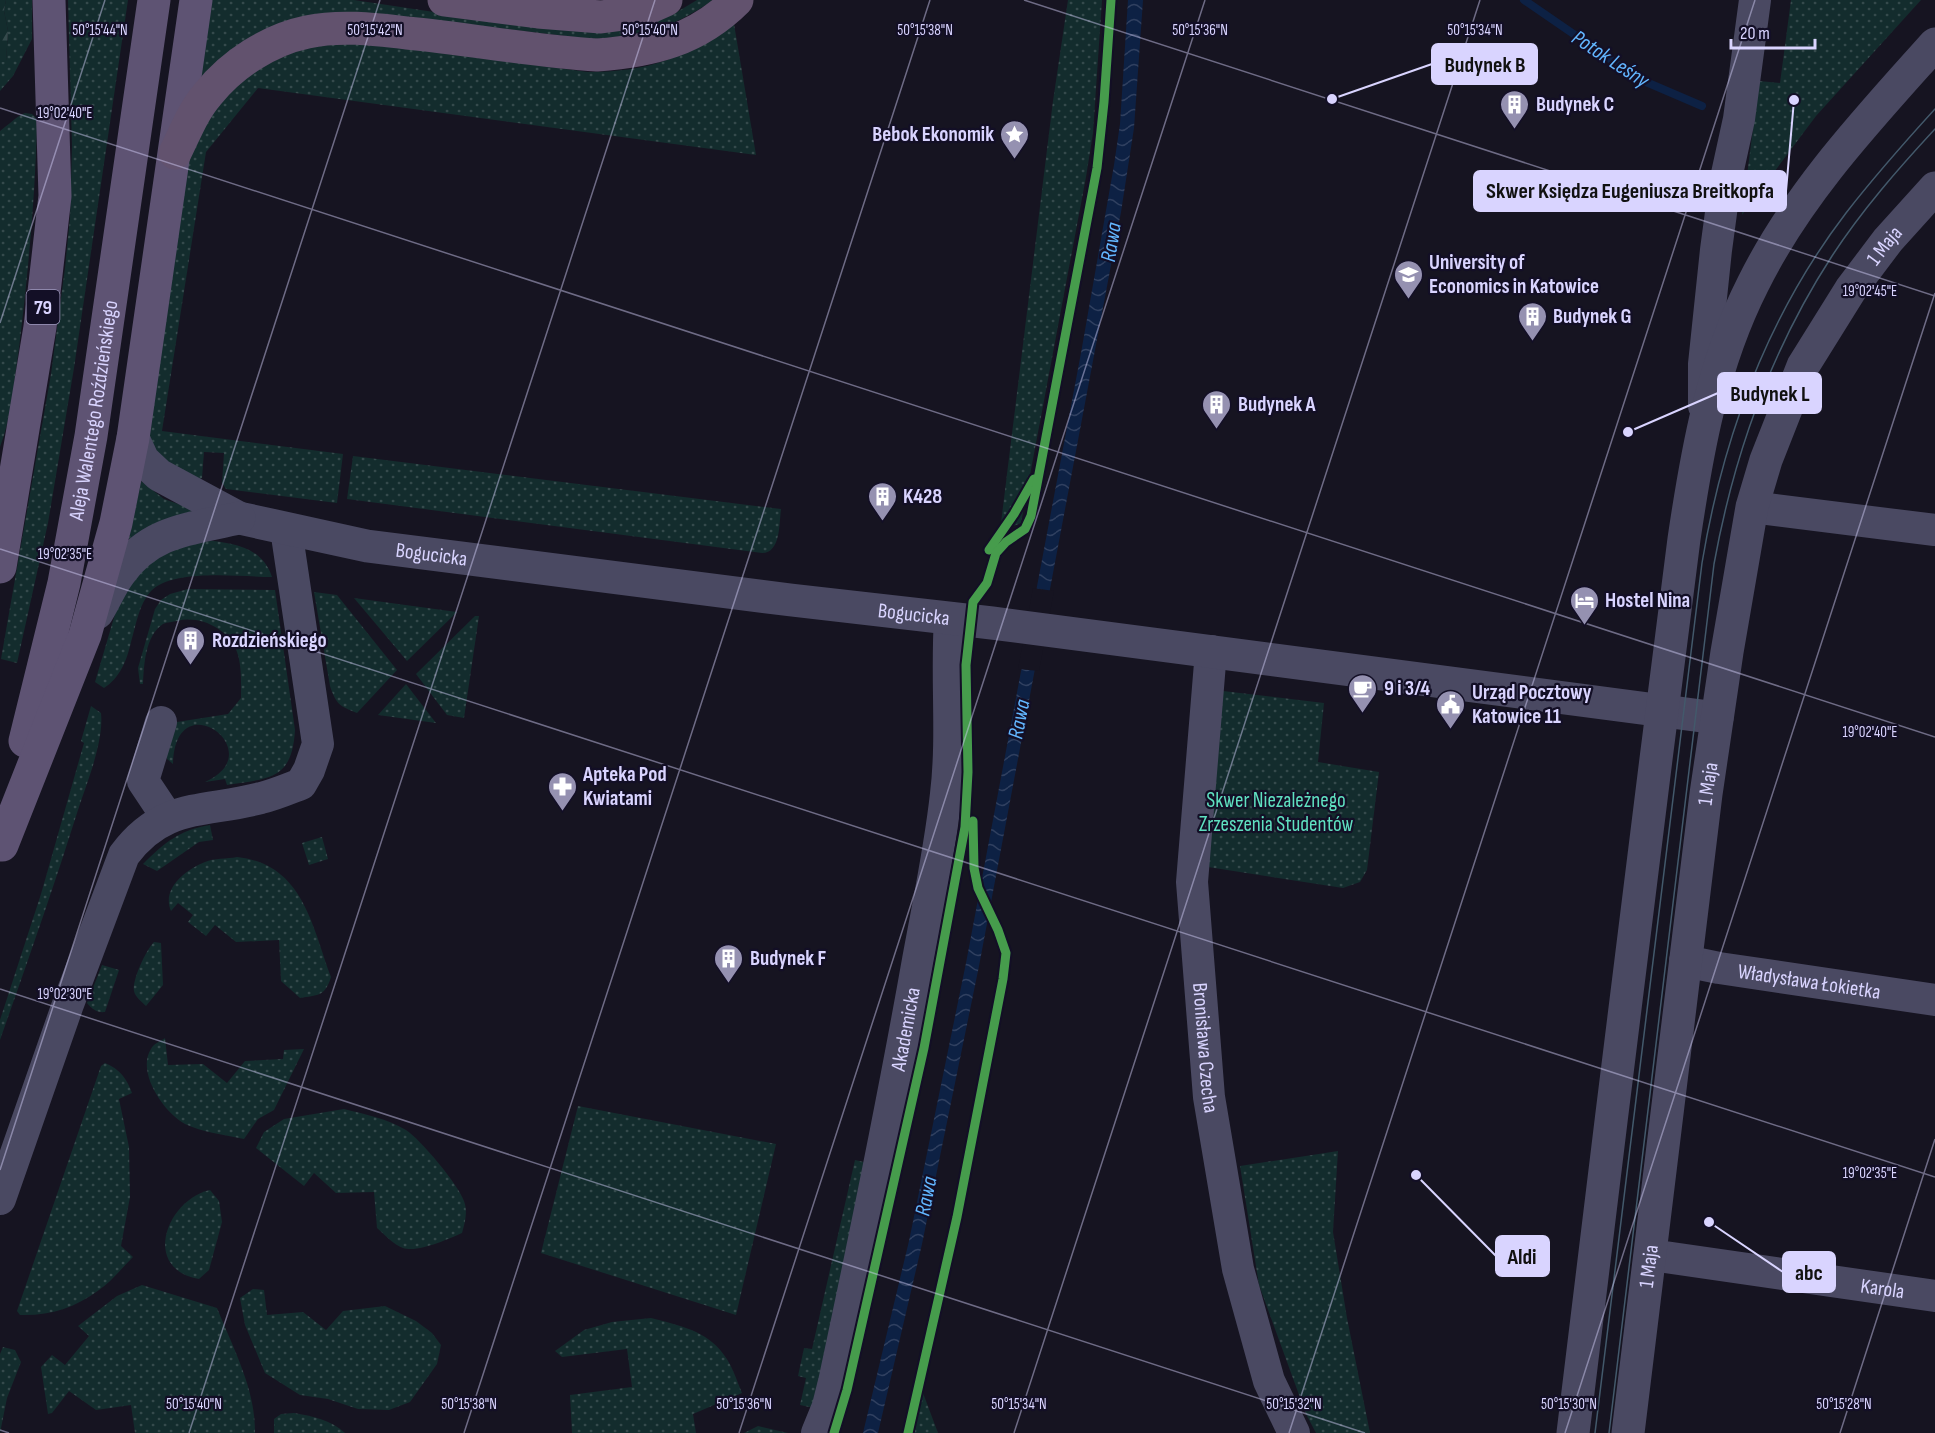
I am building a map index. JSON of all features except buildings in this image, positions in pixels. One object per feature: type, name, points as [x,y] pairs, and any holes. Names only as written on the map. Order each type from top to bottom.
[{"type":"highway","points":[[444,0],[538,12],[601,17],[639,12],[666,0]]},
{"type":"highway","points":[[175,153],[192,116],[207,94],[222,78],[238,64],[268,46],[304,32],[358,28],[574,54],[606,55],[647,50],[684,37],[708,23],[737,0]]},
{"type":"main road","name":"79","points":[[0,567],[40,327],[55,196],[49,0]]},
{"type":"main road","name":"Aleja Walentego Roździeńskiego","points":[[1,848],[16,776],[64,583],[91,436],[154,0]]},
{"type":"main road","points":[[1,848],[85,635],[116,523],[133,438],[196,0]]},
{"type":"street","points":[[1704,420],[1704,364],[1711,293],[1725,183],[1739,119],[1755,0]]},
{"type":"street","points":[[1573,1433],[1669,643],[1694,471],[1704,420],[1730,336],[1752,285],[1779,235],[1827,168],[1935,44]]},
{"type":"street","name":"1 Maja","points":[[1628,1433],[1717,718],[1752,507],[1766,460],[1803,366],[1851,289],[1888,240],[1935,188]]},
{"type":"street","name":"Bogucicka","points":[[133,438],[143,460],[159,476],[239,518],[367,546],[992,623],[1717,718]]},
{"type":"street","points":[[1752,507],[1935,530]]},
{"type":"street","name":"Bogucicka","points":[[85,635],[118,575],[144,547],[160,537],[239,518]]},
{"type":"street","points":[[0,1199],[120,862],[133,843],[167,817],[184,811],[261,798],[301,784],[309,770],[318,744],[286,529]]},
{"type":"street","name":"Akademicka","points":[[817,1433],[828,1406],[834,1382],[879,1172],[942,822],[948,761],[950,618]]},
{"type":"street","name":"Bronisława Czecha","points":[[1211,651],[1192,882],[1209,1097],[1238,1269],[1269,1381],[1294,1433]]},
{"type":"street","points":[[161,722],[143,781],[167,817]]},
{"type":"street","name":"Władysława Łokietka","points":[[1685,961],[1935,1000]]},
{"type":"street","name":"Karola","points":[[1651,1255],[1935,1296]]},
{"type":"green space","points":[[0,0],[6,0],[4,11],[8,31],[6,62],[0,62]]},
{"type":"green space","points":[[6,0],[32,0],[32,39],[13,76],[0,91],[0,62],[6,61],[8,31],[4,11]]},
{"type":"green space","points":[[68,0],[128,0],[74,368],[48,523],[17,663],[1,659],[51,374],[70,218],[72,146]]},
{"type":"green space","points":[[209,0],[354,0],[474,18],[672,15],[697,0],[713,0],[683,18],[655,29],[626,36],[591,39],[372,13],[199,82]]},
{"type":"green space","points":[[1068,0],[1102,0],[1093,133],[1021,523],[1000,531],[1053,101]]},
{"type":"green space","points":[[1791,0],[1921,0],[1816,116],[1742,215],[1759,81],[1780,83]]},
{"type":"green space","points":[[734,24],[756,155],[258,88],[206,152],[162,431],[343,454],[337,503],[226,489],[222,483],[224,453],[204,452],[202,478],[193,483],[168,470],[146,435],[178,192],[199,128],[245,74],[312,44],[365,42],[588,72],[618,71],[667,60]]},
{"type":"green space","points":[[25,113],[32,114],[36,118],[37,125],[33,209],[14,386],[0,447],[0,131]]},
{"type":"green space","points":[[353,456],[781,509],[778,536],[773,548],[762,553],[347,499]]},
{"type":"green space","points":[[141,481],[164,499],[198,511],[128,543]]},
{"type":"green space","points":[[204,540],[235,545],[253,552],[261,559],[272,577],[191,576],[162,584],[151,591],[144,602],[119,674],[104,688],[95,682],[118,604],[145,560]]},
{"type":"green space","points":[[188,589],[275,590],[295,730],[289,759],[276,774],[255,781],[227,785],[225,779],[205,782],[223,769],[229,755],[225,741],[215,730],[202,725],[188,727],[178,739],[173,764],[167,759],[168,739],[177,722],[228,714],[241,698],[240,663],[233,644],[221,631],[195,620],[166,623],[157,629],[149,643],[143,684],[140,684],[138,668],[155,609],[161,600],[170,594]]},
{"type":"green space","points":[[314,592],[337,595],[397,670],[357,713],[339,704],[332,692]]},
{"type":"green space","points":[[354,598],[457,612],[407,661]]},
{"type":"green space","points":[[475,616],[479,616],[464,718],[447,715],[416,674]]},
{"type":"green space","points":[[406,684],[436,723],[378,715]]},
{"type":"green space","name":"Skwer Niezależnego Zrzeszenia Studentów","points":[[1223,691],[1324,703],[1318,762],[1379,772],[1367,870],[1360,882],[1343,888],[1208,867]]},
{"type":"green space","points":[[91,706],[101,713],[100,736],[94,762],[0,1040],[0,1020],[41,894],[84,743],[81,741]]},
{"type":"green space","points":[[210,825],[213,840],[199,842],[157,871],[143,864],[174,838],[190,830]]},
{"type":"green space","points":[[322,837],[328,859],[309,865],[302,843]]},
{"type":"green space","points":[[237,857],[259,862],[277,872],[302,900],[331,977],[329,984],[320,994],[300,998],[281,981],[279,940],[236,942],[215,925],[206,936],[188,922],[193,915],[178,903],[171,911],[169,903],[173,887],[191,869],[216,859]]},
{"type":"green space","points":[[154,942],[161,943],[163,985],[146,1006],[136,995],[134,986],[140,965]]},
{"type":"green space","points":[[102,965],[119,970],[105,1012],[95,1010],[87,1003]]},
{"type":"green space","points":[[165,1038],[168,1065],[203,1064],[227,1083],[245,1061],[283,1059],[284,1050],[304,1049],[274,1110],[258,1119],[244,1139],[185,1124],[161,1102],[150,1080],[147,1058],[152,1047]]},
{"type":"green space","points":[[105,1063],[122,1075],[132,1093],[119,1099],[129,1147],[130,1197],[121,1246],[133,1257],[108,1283],[81,1302],[61,1310],[20,1315],[17,1311],[101,1066]]},
{"type":"green space","points":[[578,1106],[776,1144],[736,1315],[541,1253]]},
{"type":"green space","points":[[344,1109],[392,1123],[406,1130],[421,1143],[447,1174],[464,1201],[466,1213],[462,1233],[417,1249],[400,1247],[377,1228],[374,1192],[336,1193],[314,1173],[304,1186],[256,1148],[264,1132],[284,1119]]},
{"type":"green space","points":[[1338,1151],[1333,1232],[1347,1318],[1370,1433],[1316,1433],[1306,1414],[1259,1285],[1240,1166]]},
{"type":"green space","points":[[855,1160],[868,1163],[814,1408],[800,1405],[806,1378],[798,1376],[804,1348],[812,1349]]},
{"type":"green space","points":[[210,1190],[219,1201],[222,1222],[209,1270],[199,1279],[181,1273],[170,1262],[165,1249],[166,1234],[172,1220],[182,1207],[195,1196]]},
{"type":"green space","points":[[142,1285],[217,1308],[248,1385],[255,1433],[135,1433],[131,1405],[96,1410],[69,1391],[52,1413],[48,1414],[41,1367],[52,1355],[65,1365],[89,1336],[78,1326],[117,1296]]},
{"type":"green space","points":[[253,1289],[264,1290],[267,1315],[303,1312],[326,1330],[343,1311],[385,1306],[416,1321],[432,1333],[441,1345],[437,1364],[410,1402],[389,1410],[358,1409],[328,1399],[300,1395],[265,1373],[245,1325],[240,1298]]},
{"type":"green space","points":[[651,1318],[691,1330],[709,1340],[727,1359],[742,1393],[693,1414],[696,1433],[572,1433],[570,1395],[632,1387],[627,1349],[562,1357],[555,1351],[584,1330],[612,1322]]},
{"type":"green space","points":[[3,1347],[15,1350],[21,1362],[7,1398],[0,1433],[0,1354]]},
{"type":"green space","points":[[917,1377],[938,1433],[903,1433]]},
{"type":"green space","points":[[294,1413],[327,1422],[345,1433],[274,1433],[274,1419],[281,1414]]},
{"type":"green space","points":[[758,1426],[788,1433],[744,1433]]},
{"type":"water","name":"Rawa","points":[[1128,0],[1143,0],[1134,128],[1121,212],[979,966],[922,1244],[878,1433],[863,1433],[909,1241],[966,963],[1081,353],[1120,124]]},
{"type":"pier","points":[[1033,588],[1054,591],[1039,671],[1018,669]]},
{"type":"waterway","name":"Potok Leśny","points":[[1524,0],[1639,79],[1702,106]]},
{"type":"tram line","points":[[1595,1433],[1702,563],[1722,470],[1736,424],[1772,335],[1818,252],[1889,160],[1935,109]]},
{"type":"tram line","points":[[1609,1433],[1714,564],[1722,523],[1744,443],[1758,404],[1773,366],[1810,292],[1832,256],[1868,206],[1935,129]]},
{"type":"cycle path","points":[[834,1433],[847,1390],[924,1048],[965,827],[968,772],[966,665],[973,602],[987,583],[996,553],[1006,542],[1025,529],[1031,516],[1097,168],[1111,0]]},
{"type":"cycle path","points":[[989,550],[1014,514],[1034,479]]},
{"type":"cycle path","points":[[908,1433],[957,1217],[1006,953],[978,888],[974,868],[973,821]]},
{"type":"place","name":"Budynek B","points":[[1332,99]]},
{"type":"place","name":"Skwer Księdza Eugeniusza Breitkopfa","points":[[1794,100]]},
{"type":"place","name":"Budynek C","points":[[1515,130]]},
{"type":"place","name":"Bebok Ekonomik","points":[[1015,160]]},
{"type":"place","name":"University of Economics in Katowice","points":[[1408,300]]},
{"type":"place","name":"Budynek G","points":[[1532,342]]},
{"type":"place","name":"Budynek A","points":[[1217,430]]},
{"type":"place","name":"Budynek L","points":[[1628,432]]},
{"type":"place","name":"K428","points":[[882,522]]},
{"type":"place","name":"Hostel Nina","points":[[1584,626]]},
{"type":"place","name":"Rozdzieńskiego","points":[[191,666]]},
{"type":"place","name":"9 i 3/4","points":[[1363,714]]},
{"type":"place","name":"Urząd Pocztowy Katowice 11","points":[[1451,730]]},
{"type":"place","name":"Apteka Pod Kwiatami","points":[[562,812]]},
{"type":"place","name":"Budynek F","points":[[729,984]]},
{"type":"place","name":"Aldi","points":[[1416,1175]]},
{"type":"place","name":"abc","points":[[1709,1222]]}]
